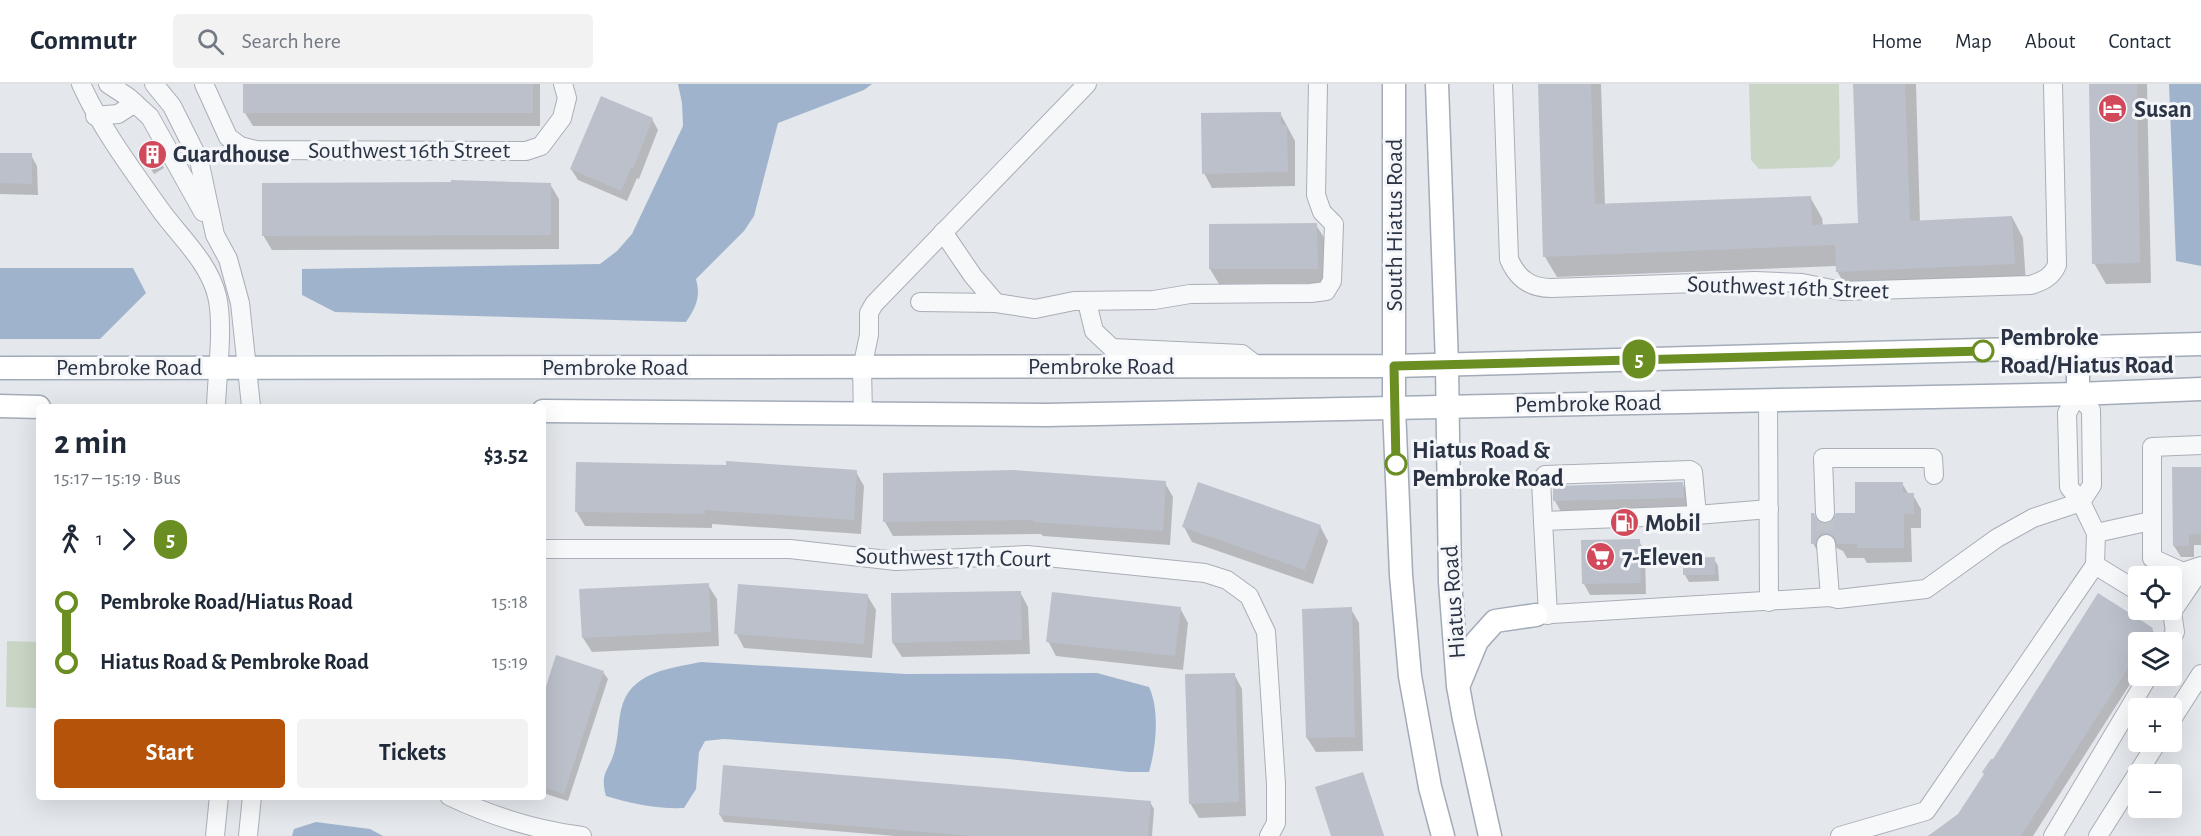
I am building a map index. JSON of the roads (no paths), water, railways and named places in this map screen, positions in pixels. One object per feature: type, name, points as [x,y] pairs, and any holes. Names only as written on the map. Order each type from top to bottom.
[{"type":"main road","name":"South Hiatus Road","points":[[1394,84],[1394,366]]},
{"type":"main road","name":"South Hiatus Road","points":[[1437,84],[1447,364]]},
{"type":"main road","name":"Pembroke Road","points":[[0,368],[1394,366],[2201,344]]},
{"type":"main road","points":[[2078,349],[2078,394]]},
{"type":"main road","name":"Hiatus Road","points":[[1447,364],[1450,582],[1458,686],[1490,836]]},
{"type":"main road","name":"Hiatus Road","points":[[1394,366],[1401,575],[1410,676],[1430,787],[1443,836]]},
{"type":"main road","name":"Pembroke Road","points":[[546,411],[1046,416],[2078,394],[2201,389]]},
{"type":"main road","name":"Pembroke Road","points":[[0,406],[36,406]]},
{"type":"main road","points":[[1458,686],[1477,641],[1495,621],[1542,615]]},
{"type":"street","points":[[81,84],[95,116],[163,213],[204,266],[212,281],[217,297],[219,320],[216,404]]},
{"type":"street","points":[[108,84],[150,117],[228,259],[237,288],[251,404]]},
{"type":"street","points":[[154,84],[172,106],[199,160],[215,235]]},
{"type":"street","name":"Southwest 16th Street","points":[[204,84],[228,137],[240,146],[256,150],[526,151],[541,146],[562,118],[567,99],[563,84]]},
{"type":"street","points":[[863,414],[862,368],[869,335],[869,314],[874,304],[1087,84]]},
{"type":"street","points":[[920,302],[996,303],[1035,309],[1074,302],[1154,300],[1190,294],[1326,291],[1332,280],[1334,224],[1322,212],[1316,195],[1318,84]]},
{"type":"street","name":"Southwest 16th Street","points":[[1503,84],[1509,259],[1520,278],[1531,284],[1542,288],[1755,281],[1802,283],[1842,291],[1885,291],[2031,285],[2043,281],[2054,273],[2057,265],[2053,84]]},
{"type":"street","points":[[95,116],[118,114],[135,103]]},
{"type":"street","points":[[943,232],[973,276],[996,303]]},
{"type":"street","points":[[1087,302],[1094,331],[1112,348],[1242,354],[1256,365]]},
{"type":"street","points":[[1840,836],[1926,811],[2095,564],[2096,533],[2082,502],[2069,487],[2067,413],[2078,394]]},
{"type":"street","points":[[1768,399],[1769,602]]},
{"type":"street","points":[[2201,445],[2152,447],[2151,521],[2152,558],[2182,572],[2201,567]]},
{"type":"street","points":[[1825,513],[1823,458],[1933,458],[1934,475]]},
{"type":"street","points":[[1697,515],[1694,472],[1690,470],[1545,475],[1541,480],[1542,615],[1830,597],[1838,599],[1870,597],[1926,590],[1997,538],[2033,518],[2082,502]]},
{"type":"street","points":[[1543,521],[1697,515],[1769,509]]},
{"type":"street","points":[[2096,533],[2151,521]]},
{"type":"street","points":[[1826,544],[1830,597]]},
{"type":"street","name":"Southwest 17th Court","points":[[546,549],[790,549],[897,561],[1027,555],[1205,573],[1227,580],[1249,596],[1266,632],[1278,832]]},
{"type":"street","points":[[2095,564],[2128,585]]},
{"type":"street","points":[[2182,593],[2201,567]]},
{"type":"street","points":[[2182,703],[2201,674]]},
{"type":"street","points":[[2053,836],[2142,686]]},
{"type":"street","points":[[2098,836],[2151,752]]},
{"type":"street","points":[[215,836],[219,800]]},
{"type":"street","points":[[248,836],[252,800]]},
{"type":"street","points":[[476,802],[550,832],[582,836]]},
{"type":"water","points":[[678,84],[872,84],[864,90],[778,123],[754,216],[744,231],[696,279],[697,302],[686,322],[335,312],[302,295],[302,269],[600,264],[617,251],[632,234],[683,126]]},
{"type":"water","points":[[2169,84],[2201,84],[2201,266],[2176,261]]},
{"type":"water","points":[[0,268],[133,268],[146,293],[100,339],[0,339]]},
{"type":"water","points":[[701,662],[906,674],[1097,673],[1149,687],[1156,718],[1155,741],[1149,772],[1129,772],[1008,759],[724,739],[705,741],[699,752],[696,789],[684,808],[664,808],[606,796],[604,776],[613,756],[621,708],[629,692],[636,684],[656,673]]},
{"type":"water","points":[[316,822],[370,829],[383,836],[292,836],[294,829]]},
{"type":"tunnel","points":[[1825,513],[1826,544]]},
{"type":"place","name":"Susan","points":[[2113,109]]},
{"type":"place","name":"Guardhouse","points":[[152,154]]},
{"type":"place","name":"Pembroke Road/Hiatus Road","points":[[1983,351]]},
{"type":"place","name":"Hiatus Road & Pembroke Road","points":[[1396,464]]},
{"type":"place","name":"Mobil","points":[[1624,523]]},
{"type":"place","name":"7-Eleven","points":[[1601,557]]}]
